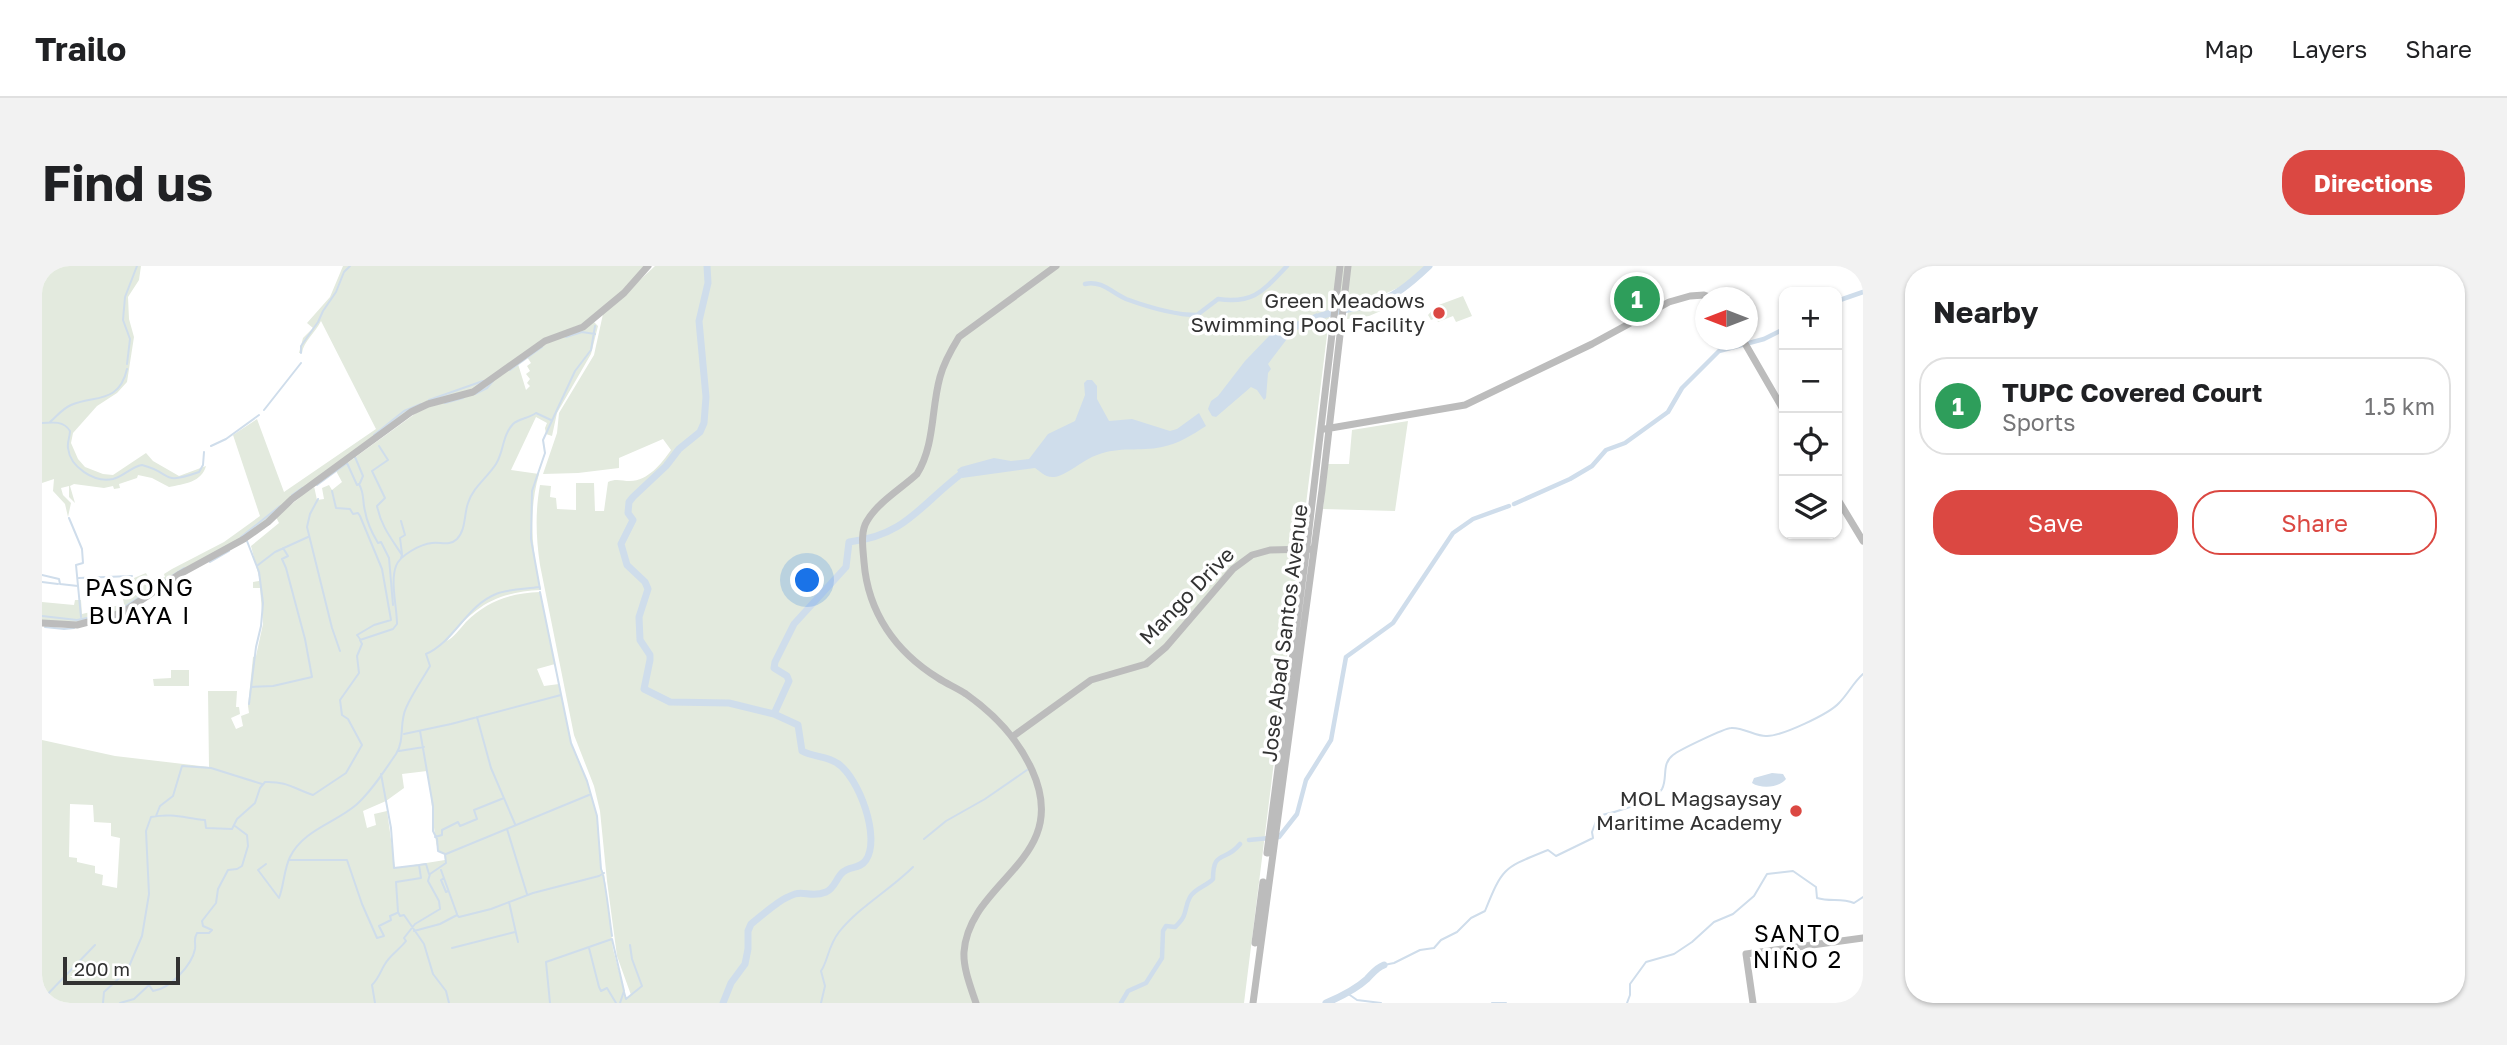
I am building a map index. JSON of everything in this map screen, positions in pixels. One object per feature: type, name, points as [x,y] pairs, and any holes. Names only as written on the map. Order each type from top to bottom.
[{"type":"street","points":[[42,623],[71,625],[104,620],[122,613],[180,574],[244,539],[268,522],[292,499],[411,412],[428,404],[472,392],[545,341],[583,327],[624,293],[648,266]]},
{"type":"street","points":[[976,1003],[964,962],[965,940],[973,921],[1034,840],[1042,812],[1040,791],[1031,769],[1010,735],[966,694],[937,678],[916,662],[886,630],[876,613],[865,566],[863,532],[870,517],[918,474],[922,466],[928,448],[940,379],[948,354],[959,337],[1056,266]]},
{"type":"street","name":"Jose Abad Santos Avenue","points":[[1340,266],[1340,304]]},
{"type":"street","name":"Jose Abad Santos Avenue","points":[[1250,1003],[1270,842],[1282,796],[1338,318],[1348,266]]},
{"type":"street","points":[[1325,428],[1465,405],[1595,342],[1669,302],[1695,296]]},
{"type":"street","points":[[1748,350],[1779,402]]},
{"type":"street","points":[[1842,506],[1863,541]]},
{"type":"street","name":"Mango Drive","points":[[1010,735],[1091,680],[1146,664],[1166,647],[1239,564],[1258,552],[1309,552]]},
{"type":"street","points":[[1753,1003],[1746,954],[1863,938]]},
{"type":"shaded area","points":[[42,266],[141,266],[139,280],[128,297],[129,319],[134,337],[127,382],[117,393],[97,406],[73,433],[71,443],[78,459],[85,467],[113,475],[146,453],[153,461],[179,476],[206,466],[201,476],[169,487],[152,478],[138,475],[137,478],[119,484],[120,488],[114,489],[113,486],[104,488],[74,484],[70,486],[75,503],[69,497],[69,486],[61,488],[63,495],[71,503],[68,517],[65,504],[53,491],[54,479],[42,483]]},
{"type":"shaded area","points":[[343,266],[645,266],[624,290],[582,326],[561,333],[473,390],[430,403],[263,524],[117,614],[82,622],[42,621],[42,602],[74,605],[75,600],[81,600],[82,614],[124,604],[123,599],[139,594],[134,578],[146,573],[150,581],[165,577],[164,574],[224,542],[260,516],[233,435],[257,419],[284,492],[376,429],[321,321],[302,353],[299,353],[303,338],[313,328],[307,323],[330,297]]},
{"type":"shaded area","points":[[655,266],[1425,266],[1402,286],[1367,302],[1358,298],[1332,295],[1244,1003],[42,1003],[42,740],[115,756],[209,767],[208,691],[237,691],[236,707],[239,707],[240,714],[231,718],[236,729],[243,726],[241,716],[249,713],[253,657],[256,656],[263,624],[260,588],[253,588],[253,582],[259,581],[259,577],[251,546],[279,523],[276,517],[314,486],[317,500],[324,499],[322,488],[329,485],[332,490],[342,482],[336,471],[414,411],[461,398],[518,364],[526,390],[530,386],[527,383],[530,379],[526,374],[530,371],[527,366],[531,363],[527,357],[557,337],[571,336],[593,321],[598,326],[591,354],[557,413],[552,436],[546,434],[547,423],[536,417],[511,470],[539,474],[533,503],[532,532],[541,590],[511,594],[487,603],[467,619],[447,641],[474,615],[491,604],[509,596],[540,592],[555,664],[537,669],[544,686],[559,684],[571,743],[587,781],[597,816],[601,869],[604,873],[613,949],[626,998],[631,995],[617,956],[600,811],[594,786],[574,735],[540,565],[537,535],[540,485],[551,486],[550,497],[556,498],[557,509],[576,510],[576,483],[594,483],[595,511],[604,511],[608,482],[637,480],[649,475],[671,450],[663,439],[619,458],[619,468],[543,474],[557,433],[559,413],[594,355],[603,314]],"holes":[[[427,771],[436,842],[438,851],[444,854],[445,860],[395,868],[387,811],[374,814],[376,825],[367,828],[363,811],[386,801],[404,788],[402,774]],[[70,804],[93,805],[94,822],[111,823],[111,836],[120,838],[117,888],[102,885],[103,875],[95,873],[95,866],[77,862],[77,858],[69,857]]]},
{"type":"shaded area","points":[[1643,286],[1651,303],[1631,312],[1624,296]]},
{"type":"shaded area","points":[[1463,296],[1472,316],[1456,322],[1453,316],[1438,322],[1436,318],[1431,320],[1428,315],[1436,306]]},
{"type":"shaded area","points":[[1383,302],[1383,310],[1369,316],[1347,319],[1348,311]]},
{"type":"shaded area","points":[[1408,421],[1395,511],[1323,509],[1328,464],[1349,464],[1352,430]]},
{"type":"shaded area","points":[[171,670],[189,670],[189,686],[154,686],[153,679],[171,678]]},
{"type":"water","points":[[1317,313],[1316,324],[1293,331],[1268,364],[1271,369],[1264,400],[1257,390],[1251,387],[1216,417],[1212,416],[1208,409],[1211,401],[1270,335],[1285,323],[1300,321]]},
{"type":"water","points":[[1092,380],[1097,386],[1097,399],[1109,421],[1132,419],[1170,431],[1199,413],[1206,426],[1168,446],[1097,455],[1054,477],[1046,476],[1035,468],[962,478],[957,470],[961,467],[994,458],[1011,461],[1029,459],[1048,434],[1075,421],[1085,395],[1084,383]]},
{"type":"water","points":[[1772,773],[1783,774],[1786,779],[1770,787],[1752,783],[1754,778]]},
{"type":"waterway","points":[[127,364],[130,339],[123,320],[125,297],[137,266]]},
{"type":"waterway","points":[[301,353],[301,346],[350,266]]},
{"type":"waterway","points":[[707,266],[708,283],[699,321],[706,397],[704,423],[700,432],[679,449],[666,466],[629,502],[628,513],[633,520],[621,544],[627,565],[645,582],[648,589],[639,617],[640,640],[650,655],[644,689],[670,702],[729,703],[774,714],[798,725],[802,751],[837,763],[853,781],[865,808],[871,838],[866,860],[861,865],[843,872],[829,890],[821,894],[799,893],[789,896],[751,924],[745,964],[731,983],[723,1003]]},
{"type":"waterway","points":[[1085,284],[1102,285],[1126,299],[1152,308],[1197,315],[1218,299],[1241,299],[1257,294],[1287,266]]},
{"type":"waterway","points":[[1309,321],[1386,299],[1429,266]]},
{"type":"waterway","points":[[1842,299],[1863,292]]},
{"type":"waterway","points":[[540,589],[531,539],[532,491],[545,453],[543,440],[575,371],[591,350],[595,326]]},
{"type":"waterway","points":[[566,337],[582,332],[595,334]]},
{"type":"waterway","points":[[1514,504],[1592,466],[1606,450],[1625,443],[1668,412],[1682,388],[1719,351],[1764,339],[1779,332]]},
{"type":"waterway","points":[[510,370],[542,347]]},
{"type":"waterway","points":[[264,410],[301,363]]},
{"type":"waterway","points":[[50,422],[71,405],[112,393],[118,388],[127,369]]},
{"type":"waterway","points":[[429,400],[483,381]]},
{"type":"waterway","points":[[475,394],[487,388],[493,381]]},
{"type":"waterway","points":[[445,403],[463,398]]},
{"type":"waterway","points":[[374,435],[404,411],[421,404]]},
{"type":"waterway","points":[[103,1003],[104,992],[127,971],[142,936],[149,894],[146,831],[151,817],[172,816],[205,820],[206,828],[232,829],[237,819],[255,803],[265,782],[285,784],[313,795],[346,773],[362,745],[348,719],[342,715],[340,700],[359,673],[357,656],[362,644],[360,640],[393,629],[397,624],[394,572],[398,562],[422,545],[448,543],[457,539],[462,531],[470,497],[496,464],[513,424],[536,413],[551,420]]},
{"type":"waterway","points":[[211,446],[226,439],[259,415]]},
{"type":"waterway","points":[[42,423],[65,425],[70,431],[68,448],[73,461],[84,472],[98,479],[113,479],[142,465],[167,477],[186,476],[199,472],[203,465],[204,452]]},
{"type":"waterway","points":[[379,446],[388,460],[372,471],[385,498],[377,506],[384,526],[402,555],[401,558]]},
{"type":"waterway","points":[[355,457],[363,476],[360,483]]},
{"type":"waterway","points":[[347,463],[361,488],[370,528],[389,558],[393,605]]},
{"type":"waterway","points":[[317,485],[347,463]]},
{"type":"waterway","points":[[774,714],[789,681],[787,676],[774,668],[775,662],[794,624],[846,567],[849,542],[868,539],[898,526],[961,474],[966,473]]},
{"type":"waterway","points":[[292,495],[302,488]]},
{"type":"waterway","points":[[332,491],[336,508],[350,509],[353,514],[358,513],[360,516],[382,569],[391,620],[374,625],[357,635],[360,639]]},
{"type":"waterway","points":[[318,499],[307,527],[340,651]]},
{"type":"waterway","points":[[241,537],[280,506]]},
{"type":"waterway","points":[[1249,840],[1279,837],[1297,814],[1306,780],[1331,740],[1346,657],[1393,623],[1453,533],[1473,519],[1509,506]]},
{"type":"waterway","points":[[69,518],[82,549],[83,563],[76,565],[81,617]]},
{"type":"waterway","points":[[401,521],[405,535],[400,538],[402,554]]},
{"type":"waterway","points":[[258,565],[275,552],[308,537]]},
{"type":"waterway","points":[[247,541],[259,572],[263,603],[249,704]]},
{"type":"waterway","points":[[251,687],[273,686],[312,677],[305,639],[282,559],[288,556],[283,548]]},
{"type":"waterway","points":[[210,562],[229,551]]},
{"type":"waterway","points":[[118,611],[184,568]]},
{"type":"waterway","points":[[42,575],[59,579],[60,584],[78,586]]},
{"type":"waterway","points":[[79,578],[132,576]]},
{"type":"waterway","points":[[42,582],[58,584]]},
{"type":"waterway","points":[[266,864],[258,870],[279,898],[288,862],[296,848],[311,833],[356,805],[373,787],[396,754],[406,708],[430,666],[426,654],[445,641],[486,599],[506,591],[539,587]]},
{"type":"waterway","points":[[540,592],[571,743],[587,781],[597,816],[601,869],[612,936]]},
{"type":"waterway","points":[[42,616],[77,620],[102,615]]},
{"type":"waterway","points":[[102,622],[112,619]]},
{"type":"waterway","points":[[45,627],[74,628]]},
{"type":"waterway","points":[[1384,965],[1420,950],[1434,948],[1471,918],[1485,911],[1496,885],[1513,865],[1548,850],[1556,856],[1593,838],[1592,832],[1598,816],[1632,806],[1658,794],[1664,785],[1667,763],[1677,752],[1731,728],[1767,736],[1794,728],[1834,708],[1863,674]]},
{"type":"waterway","points":[[404,734],[561,695]]},
{"type":"waterway","points":[[477,717],[491,768],[515,824]]},
{"type":"waterway","points":[[375,1003],[372,985],[387,961],[406,941],[404,938],[415,924],[440,909],[439,901],[428,881],[430,874],[446,863],[445,854],[438,851],[433,831],[433,806],[420,731]]},
{"type":"waterway","points":[[399,751],[424,747]]},
{"type":"waterway","points":[[156,816],[160,806],[173,796],[182,766],[211,768],[262,784]]},
{"type":"waterway","points":[[924,839],[946,821],[985,799],[1027,770]]},
{"type":"waterway","points":[[381,774],[391,828],[394,868],[419,865]]},
{"type":"waterway","points":[[446,854],[589,795]]},
{"type":"waterway","points":[[435,837],[442,835],[442,830],[458,822],[460,826],[477,819],[474,810],[504,798]]},
{"type":"waterway","points":[[120,1003],[134,999],[149,985],[153,991],[173,981],[185,969],[193,955],[197,933],[209,933],[212,930],[203,926],[202,921],[216,903],[218,889],[228,870],[242,866],[248,846],[247,835],[235,826]]},
{"type":"waterway","points":[[507,829],[527,894]]},
{"type":"waterway","points":[[1121,1003],[1128,991],[1146,983],[1162,958],[1163,931],[1166,926],[1175,927],[1179,923],[1192,894],[1213,879],[1218,860],[1240,844]]},
{"type":"waterway","points":[[290,860],[347,860],[377,938],[384,936],[379,926],[391,920],[390,916],[397,913]]},
{"type":"waterway","points":[[429,874],[426,864],[419,865],[421,878],[396,882],[398,912],[400,916],[404,915],[424,944],[433,974],[446,991],[449,1003]]},
{"type":"waterway","points":[[821,1003],[825,986],[821,971],[835,937],[856,914],[913,867]]},
{"type":"waterway","points":[[441,870],[457,914]]},
{"type":"waterway","points":[[1627,1003],[1630,984],[1646,962],[1674,954],[1714,922],[1733,914],[1754,896],[1767,874],[1793,871],[1816,887],[1817,898],[1854,903],[1863,897]]},
{"type":"waterway","points":[[414,931],[440,924],[457,915],[459,917],[491,909],[533,893],[604,873]]},
{"type":"waterway","points":[[444,878],[441,880],[446,892],[448,891]]},
{"type":"waterway","points":[[509,902],[518,942]]},
{"type":"waterway","points":[[452,948],[515,932]]},
{"type":"waterway","points":[[550,1003],[546,962],[612,939],[624,991],[620,1003]]},
{"type":"waterway","points":[[42,1000],[95,945]]},
{"type":"waterway","points":[[624,992],[626,999],[642,986],[630,945]]},
{"type":"waterway","points":[[589,948],[599,987],[601,991],[607,988],[616,1003]]},
{"type":"waterway","points":[[1326,1003],[1358,987],[1384,965]]},
{"type":"waterway","points":[[1347,993],[1357,1000],[1381,1003]]},
{"type":"waterway","points":[[1492,1003],[1506,1003]]},
{"type":"place","name":"TUPC Covered Court","points":[[1637,299]]},
{"type":"place","name":"Green Meadows Swimming Pool Facility","points":[[1439,313]]},
{"type":"place","name":"MOL Magsaysay Maritime Academy","points":[[1796,811]]},
{"type":"district","name":"PASONG BUAYA I","points":[[140,602]]},
{"type":"district","name":"SANTO NIÑO 2","points":[[1798,947]]}]
